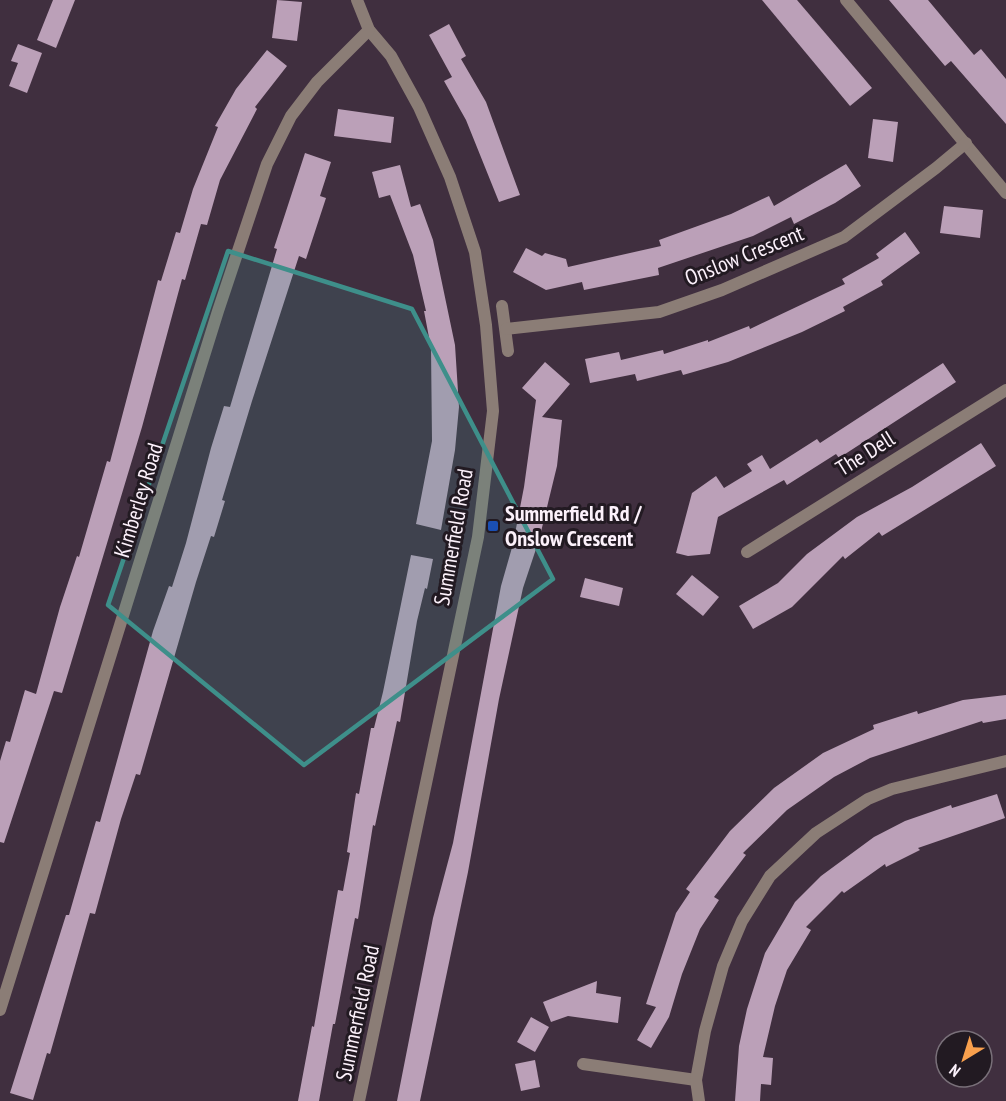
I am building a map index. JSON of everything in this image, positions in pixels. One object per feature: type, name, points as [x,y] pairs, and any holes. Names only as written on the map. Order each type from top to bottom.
[{"type":"street","name":"Summerfield Road","points":[[357,0],[369,30],[391,56],[419,107],[450,177],[475,252],[486,325],[493,411],[478,537],[359,1101]]},
{"type":"street","points":[[846,0],[1006,193]]},
{"type":"street","name":"Kimberley Road","points":[[0,1010],[218,311],[267,164],[291,116],[317,82],[369,30]]},
{"type":"street","name":"Onslow Crescent","points":[[506,329],[659,312],[722,290],[844,237],[966,143]]},
{"type":"street","points":[[502,306],[508,351]]},
{"type":"street","name":"The Dell","points":[[747,552],[1006,390]]},
{"type":"street","points":[[699,1101],[696,1080],[705,1031],[723,966],[742,921],[770,876],[816,833],[868,799],[892,789],[1006,761]]},
{"type":"street","points":[[583,1064],[696,1080]]},
{"type":"highlighted area","points":[[228,251],[412,309],[553,579],[304,765],[108,605]]},
{"type":"building","points":[[53,0],[75,0],[56,48],[37,40]]},
{"type":"building","points":[[277,0],[302,2],[297,41],[272,38]]},
{"type":"building","points":[[762,0],[797,0],[872,88],[850,106]]},
{"type":"building","points":[[889,0],[928,0],[974,55],[981,49],[1006,79],[1006,124],[951,61],[945,66]]},
{"type":"building","points":[[449,24],[466,56],[461,59],[486,102],[520,195],[499,202],[466,120],[444,81],[452,77],[429,35]]},
{"type":"building","points":[[18,44],[42,53],[27,93],[9,86],[18,63],[11,61]]},
{"type":"building","points":[[267,50],[287,66],[255,107],[257,109],[220,180],[207,225],[201,224],[185,280],[182,279],[142,427],[62,693],[54,691],[4,843],[0,842],[0,761],[6,741],[10,742],[25,690],[36,694],[60,607],[77,556],[79,557],[107,461],[110,462],[158,280],[161,281],[176,232],[180,233],[193,189],[218,127],[215,126],[236,89]]},
{"type":"building","points":[[338,109],[394,117],[391,143],[334,136]]},
{"type":"building","points":[[873,119],[898,122],[893,162],[868,158]]},
{"type":"building","points":[[305,153],[331,162],[320,196],[326,198],[306,259],[299,256],[222,500],[225,501],[214,537],[211,536],[196,582],[140,775],[136,774],[121,819],[95,914],[90,913],[50,1054],[47,1053],[33,1100],[10,1093],[66,915],[69,915],[96,821],[100,822],[153,631],[169,586],[172,587],[186,543],[224,406],[230,407],[277,249],[274,248]]},
{"type":"building","points":[[846,164],[861,186],[835,203],[794,224],[791,217],[753,236],[658,268],[659,275],[584,290],[582,282],[546,290],[513,272],[526,248],[542,256],[545,253],[566,259],[568,267],[661,246],[659,240],[731,214],[769,196],[774,206]]},
{"type":"building","points":[[400,165],[411,207],[420,204],[433,240],[455,345],[459,407],[455,450],[441,530],[416,524],[432,441],[431,348],[424,311],[426,311],[413,255],[390,195],[379,198],[372,172]]},
{"type":"building","points":[[944,206],[983,210],[980,238],[940,233]]},
{"type":"building","points":[[905,232],[920,253],[881,281],[883,285],[843,307],[845,311],[802,332],[728,362],[683,375],[681,370],[637,381],[635,374],[590,383],[585,359],[619,352],[621,360],[663,350],[664,354],[708,340],[708,342],[749,326],[750,329],[845,284],[842,279],[879,258],[876,254]]},
{"type":"building","points":[[545,362],[570,384],[542,417],[562,420],[557,466],[539,540],[523,588],[499,699],[468,872],[420,1101],[397,1101],[433,918],[453,843],[501,586],[513,544],[524,487],[536,400],[522,388]]},
{"type":"building","points":[[943,363],[956,382],[839,458],[836,454],[787,485],[784,480],[718,517],[710,554],[688,556],[676,553],[692,493],[716,476],[724,488],[752,471],[747,464],[762,455],[770,469],[817,439],[820,443]]},
{"type":"building","points":[[981,443],[996,466],[882,536],[879,532],[845,559],[843,556],[792,607],[753,629],[739,606],[778,583],[807,554],[857,517],[912,487]]},
{"type":"building","points":[[411,555],[433,559],[417,621],[400,722],[397,721],[375,826],[373,825],[358,919],[355,918],[319,1101],[298,1101],[312,1026],[314,1027],[338,890],[343,891],[350,853],[347,852],[356,793],[359,794],[371,728],[374,728],[383,692]]},
{"type":"building","points":[[692,575],[719,597],[703,616],[676,594]]},
{"type":"building","points":[[585,578],[623,588],[619,606],[580,597]]},
{"type":"building","points":[[1006,695],[1006,719],[983,723],[982,721],[870,758],[834,777],[787,810],[743,853],[746,855],[714,897],[719,900],[700,929],[682,974],[669,1017],[651,1048],[637,1040],[656,1007],[646,1004],[676,913],[690,892],[686,889],[730,831],[774,788],[823,753],[874,729],[873,725],[963,700]]},
{"type":"building","points":[[997,794],[1005,818],[918,848],[920,850],[886,867],[885,864],[844,893],[842,891],[806,927],[811,930],[787,970],[775,1006],[763,1057],[773,1058],[771,1085],[761,1084],[760,1101],[735,1101],[739,1046],[747,1009],[765,953],[795,902],[821,876],[874,837],[905,821],[951,805],[952,808]]},
{"type":"building","points":[[597,981],[596,993],[621,997],[618,1023],[568,1016],[551,1022],[543,1002]]},
{"type":"building","points":[[531,1017],[549,1027],[535,1052],[517,1042]]},
{"type":"building","points":[[535,1060],[540,1087],[521,1091],[515,1064]]},
{"type":"place","name":"Summerfield Rd / Onslow Crescent","points":[[493,526]]}]
